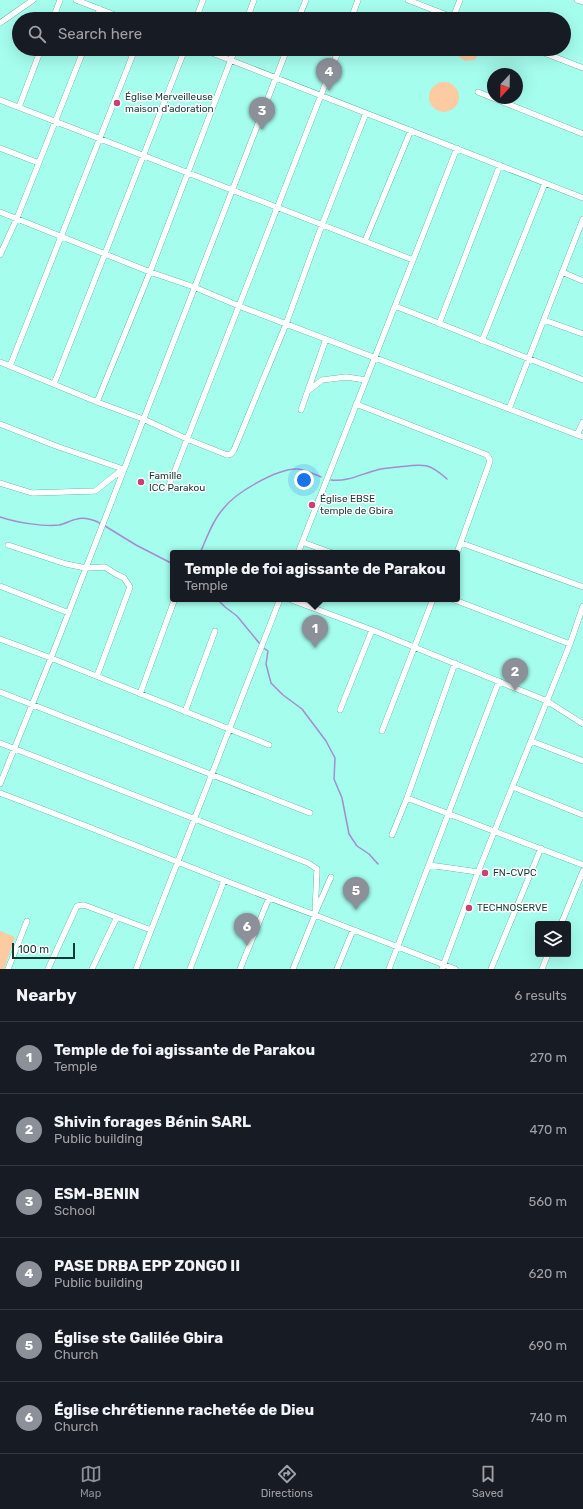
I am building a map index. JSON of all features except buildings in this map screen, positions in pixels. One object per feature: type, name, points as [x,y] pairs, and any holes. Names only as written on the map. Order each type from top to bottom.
[{"type":"street","points":[[16,12],[33,0]]},
{"type":"street","points":[[55,12],[60,0]]},
{"type":"street","points":[[76,0],[108,12]]},
{"type":"street","points":[[199,12],[203,0]]},
{"type":"street","points":[[250,12],[254,0]]},
{"type":"street","points":[[301,12],[306,0]]},
{"type":"street","points":[[354,12],[358,0]]},
{"type":"street","points":[[408,0],[439,12]]},
{"type":"street","points":[[457,12],[460,0]]},
{"type":"street","points":[[577,0],[583,2]]},
{"type":"street","points":[[0,23],[12,15]]},
{"type":"street","points":[[19,107],[38,56]]},
{"type":"street","points":[[0,256],[17,218],[81,56]]},
{"type":"street","points":[[10,366],[132,56]]},
{"type":"street","points":[[54,384],[182,56]]},
{"type":"street","points":[[220,56],[583,198]]},
{"type":"street","points":[[97,402],[150,272],[232,56]]},
{"type":"street","points":[[0,784],[69,613],[123,469],[284,56]]},
{"type":"street","points":[[168,488],[336,56]]},
{"type":"street","points":[[552,56],[583,68]]},
{"type":"street","points":[[478,92],[487,96]]},
{"type":"street","points":[[0,100],[413,260]]},
{"type":"street","points":[[508,104],[583,134]]},
{"type":"street","points":[[0,362],[97,402],[143,419],[227,455],[231,454],[234,450],[286,324],[322,225],[366,113]]},
{"type":"street","points":[[365,241],[411,130]]},
{"type":"street","points":[[0,148],[39,163]]},
{"type":"street","points":[[299,550],[457,148]]},
{"type":"street","points":[[439,324],[500,165]]},
{"type":"street","points":[[482,341],[545,183]]},
{"type":"street","points":[[0,212],[150,272],[194,287],[239,306],[580,436],[583,422]]},
{"type":"street","points":[[509,409],[583,219]]},
{"type":"street","points":[[562,272],[583,281]]},
{"type":"street","points":[[395,306],[583,380]]},
{"type":"street","points":[[544,320],[583,334]]},
{"type":"street","points":[[301,410],[326,339]]},
{"type":"street","points":[[308,391],[322,380],[346,377],[366,380]]},
{"type":"street","points":[[356,404],[487,455],[490,460],[489,464],[458,550]]},
{"type":"street","points":[[0,424],[56,446],[123,469]]},
{"type":"street","points":[[0,483],[32,493],[94,491],[123,469]]},
{"type":"street","points":[[302,542],[324,550]]},
{"type":"street","points":[[461,543],[583,587]]},
{"type":"street","points":[[8,545],[66,564],[86,568],[105,567],[124,578],[130,587],[97,676]]},
{"type":"street","points":[[0,586],[69,613]]},
{"type":"street","points":[[140,694],[174,602]]},
{"type":"street","points":[[136,969],[279,602]]},
{"type":"street","points":[[296,602],[456,663],[547,701],[583,724]]},
{"type":"street","points":[[382,732],[432,602]]},
{"type":"street","points":[[460,602],[570,644]]},
{"type":"street","points":[[443,967],[478,872],[570,644],[583,606]]},
{"type":"street","points":[[340,710],[372,630]]},
{"type":"street","points":[[185,712],[215,631]]},
{"type":"street","points":[[0,639],[269,745]]},
{"type":"street","points":[[392,835],[456,663]]},
{"type":"street","points":[[389,969],[499,681]]},
{"type":"street","points":[[0,692],[310,813]]},
{"type":"street","points":[[531,742],[583,761]]},
{"type":"street","points":[[0,743],[308,863],[317,869],[315,915]]},
{"type":"street","points":[[513,787],[583,815]]},
{"type":"street","points":[[0,793],[224,881],[398,947],[443,967],[455,969]]},
{"type":"street","points":[[407,798],[583,865]]},
{"type":"street","points":[[491,969],[541,848]]},
{"type":"street","points":[[429,865],[478,872]]},
{"type":"street","points":[[562,921],[583,871]]},
{"type":"street","points":[[293,969],[331,876]]},
{"type":"street","points":[[190,969],[224,881]]},
{"type":"street","points":[[240,969],[268,898]]},
{"type":"street","points":[[48,969],[77,906],[84,905],[151,930]]},
{"type":"street","points":[[92,969],[117,917]]},
{"type":"street","points":[[8,969],[27,921]]},
{"type":"street","points":[[337,969],[353,930]]},
{"type":"street","points":[[542,969],[547,957]]},
{"type":"shaded area","points":[[458,56],[477,56],[474,60],[465,61]]},
{"type":"shaded area","points":[[444,82],[455,86],[459,97],[455,108],[444,112],[433,108],[429,97],[433,86]]},
{"type":"shaded area","points":[[0,931],[15,937],[4,969],[0,969]]},
{"type":"waterway","points":[[331,480],[349,479],[382,469],[414,465],[430,467],[447,479]]},
{"type":"waterway","points":[[201,550],[219,514],[229,503],[246,489],[268,477],[289,470],[298,469],[321,477]]},
{"type":"waterway","points":[[0,517],[38,525],[59,525],[80,518],[93,520],[101,524]]},
{"type":"waterway","points":[[105,526],[136,545],[170,562]]},
{"type":"waterway","points":[[220,602],[237,616],[260,644]]},
{"type":"waterway","points":[[262,647],[268,651],[266,664],[271,683],[283,695],[302,709],[326,741],[335,758],[334,779],[342,798],[349,834],[357,846],[369,854],[378,864]]},
{"type":"place","name":"PASE DRBA EPP ZONGO II","points":[[329,91]]},
{"type":"place","name":"Église Merveilleuse maison d'adoration","points":[[117,103]]},
{"type":"place","name":"ESM-BENIN","points":[[262,130]]},
{"type":"place","name":"Famille ICC Parakou","points":[[141,482]]},
{"type":"place","name":"Église EBSE temple de Gbira","points":[[312,505]]},
{"type":"place","name":"Temple de foi agissante de Parakou","points":[[315,648]]},
{"type":"place","name":"Shivin forages Bénin SARL","points":[[515,691]]},
{"type":"place","name":"FN-CVPC","points":[[485,873]]},
{"type":"place","name":"TECHNOSERVE","points":[[469,908]]},
{"type":"place","name":"Église ste Galilée Gbira","points":[[356,910]]},
{"type":"place","name":"Église chrétienne rachetée de Dieu","points":[[247,946]]}]
